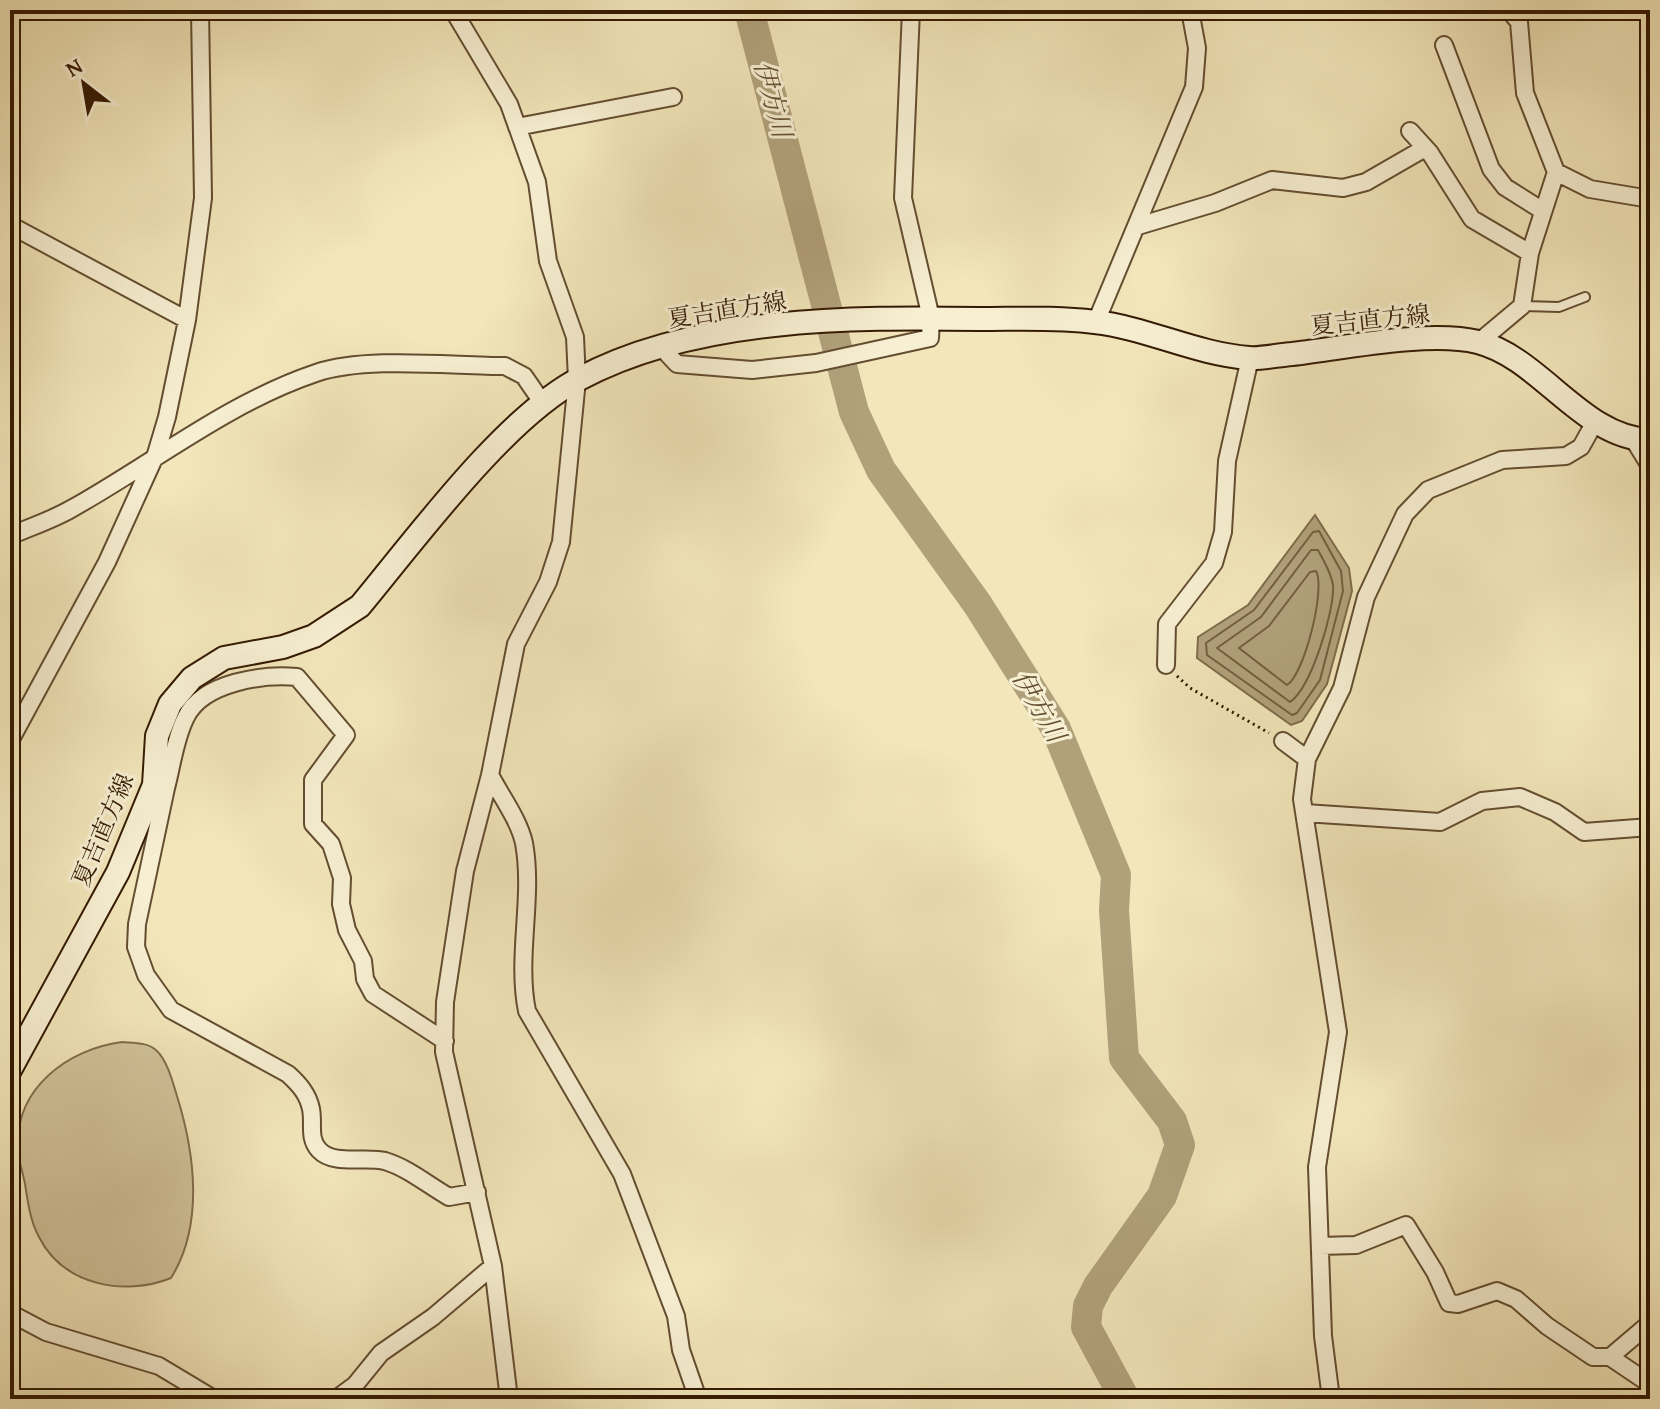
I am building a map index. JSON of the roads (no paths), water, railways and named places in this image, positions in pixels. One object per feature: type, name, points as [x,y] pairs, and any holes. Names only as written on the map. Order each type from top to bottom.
[{"type":"main road","name":"夏吉直方線","points":[[10,1070],[118,872],[160,787],[157,736],[170,704],[192,678],[224,658],[283,647],[337,624],[360,606],[510,432],[577,380],[660,346],[706,334],[803,324],[931,318],[1096,322],[1250,358],[1441,338],[1479,342],[1525,367],[1596,420],[1642,440]]},
{"type":"street","points":[[10,741],[107,562],[156,454],[187,320],[203,198],[200,10]]},
{"type":"street","points":[[453,10],[493,72],[537,182],[548,261],[575,337],[577,380],[561,542],[548,582],[516,644],[490,775],[465,871],[445,1002],[445,1041],[493,1266],[509,1399]]},
{"type":"street","points":[[660,346],[677,364],[752,370],[816,363],[930,338],[931,318],[903,198],[911,10]]},
{"type":"street","points":[[1096,322],[1194,87],[1197,48],[1190,10]]},
{"type":"street","points":[[1479,342],[1522,306],[1530,253],[1556,172],[1525,93],[1519,22],[1509,10]]},
{"type":"street","points":[[1444,45],[1491,169],[1505,187],[1543,211]]},
{"type":"street","points":[[517,127],[673,97]]},
{"type":"street","points":[[1410,131],[1425,148],[1472,219],[1530,253]]},
{"type":"street","points":[[1138,226],[1215,203],[1272,180],[1343,188],[1366,182],[1425,148]]},
{"type":"street","points":[[1556,172],[1590,189],[1650,199]]},
{"type":"street","points":[[10,225],[187,320]]},
{"type":"street","points":[[1166,665],[1167,624],[1214,563],[1223,532],[1227,461],[1250,358]]},
{"type":"street","points":[[10,536],[70,509],[156,454],[317,373],[351,365],[505,366],[524,376],[544,405]]},
{"type":"street","points":[[1331,1399],[1323,1336],[1318,1154],[1338,1032],[1302,799],[1307,759],[1342,688],[1366,597],[1405,514],[1428,490],[1502,460],[1566,456],[1581,447],[1596,420]]},
{"type":"street","points":[[1642,440],[1650,466]]},
{"type":"street","points":[[445,1041],[373,994],[365,979],[363,961],[347,930],[341,904],[342,878],[331,844],[313,824],[313,780],[346,735],[297,677],[281,675],[222,687],[200,701],[186,716],[160,787],[137,924],[136,947],[146,975],[171,1010],[288,1074],[304,1089],[311,1109],[312,1140],[321,1152],[335,1158],[383,1161],[408,1171],[449,1197],[477,1192]]},
{"type":"street","points":[[1283,741],[1307,759]]},
{"type":"street","points":[[490,775],[523,839],[527,884],[523,987],[527,1011],[622,1174],[676,1316],[681,1350],[698,1399]]},
{"type":"street","points":[[1305,813],[1440,822],[1482,801],[1520,797],[1555,812],[1584,832],[1650,827]]},
{"type":"street","points":[[1320,1246],[1356,1245],[1406,1225],[1435,1272],[1449,1303],[1458,1304],[1497,1291],[1516,1299],[1547,1326],[1593,1357],[1610,1357],[1650,1384]]},
{"type":"street","points":[[336,1399],[355,1385],[381,1353],[433,1317],[493,1266]]},
{"type":"street","points":[[10,1313],[46,1332],[159,1366],[214,1399]]},
{"type":"street","points":[[1610,1357],[1650,1323]]},
{"type":"lane","points":[[1522,306],[1559,307],[1585,297]]},
{"type":"water","points":[[1315,515],[1349,568],[1352,591],[1327,684],[1302,721],[1291,725],[1197,658],[1198,637],[1248,605]]},
{"type":"waterway","name":"伊方川","points":[[749,10],[854,412],[881,470],[978,605],[1056,729],[1116,875],[1114,910],[1124,1058],[1172,1121],[1180,1145],[1162,1196],[1098,1286],[1088,1306],[1086,1327],[1125,1399]]}]
